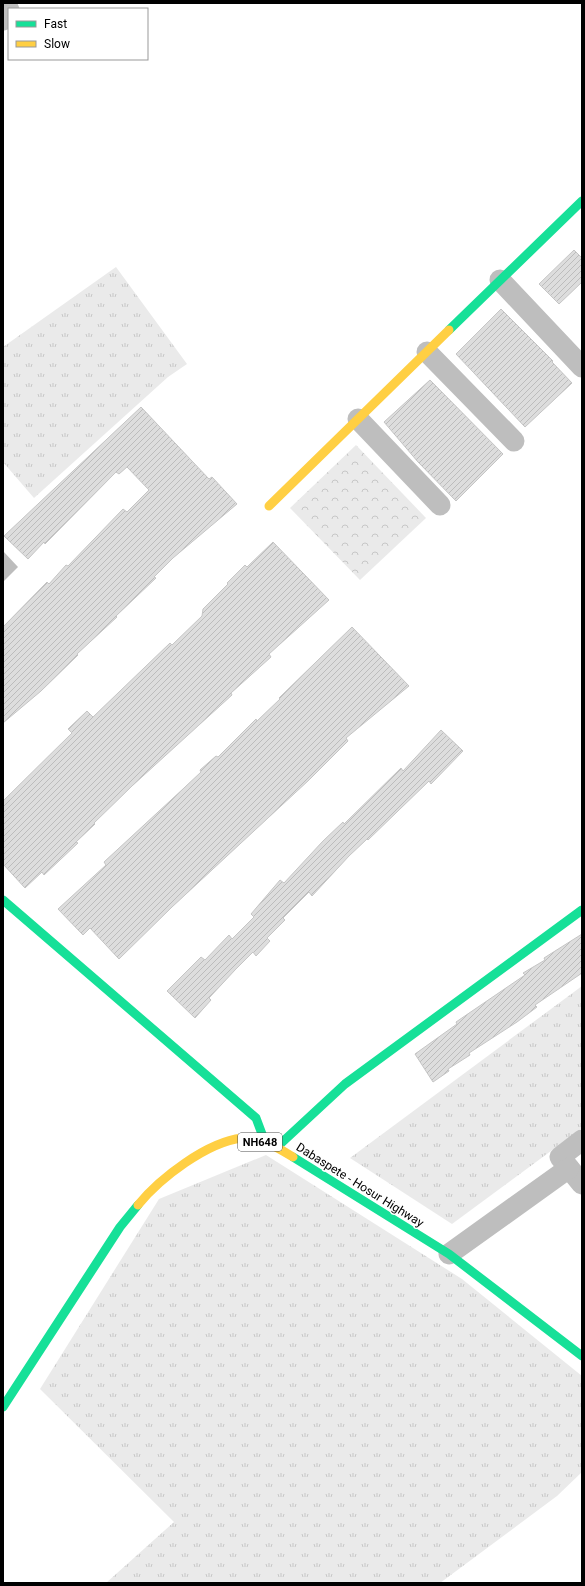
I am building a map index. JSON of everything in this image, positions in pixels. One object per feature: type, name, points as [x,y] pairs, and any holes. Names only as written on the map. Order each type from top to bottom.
[{"type":"main road","points":[[269,506],[582,201]]},
{"type":"main road","points":[[3,900],[256,1118],[265,1142]]},
{"type":"main road","points":[[277,1147],[345,1084],[582,910]]},
{"type":"main road","name":"Dabaspete - Hosur Highway","points":[[3,1407],[120,1227],[150,1190],[188,1160],[226,1142],[243,1138],[265,1142],[277,1147],[449,1254],[582,1356]]},
{"type":"street","points":[[500,280],[582,367]]},
{"type":"street","points":[[427,352],[514,441]]},
{"type":"street","points":[[358,419],[440,505]]},
{"type":"street","points":[[582,1140],[560,1157],[582,1184]]},
{"type":"street","points":[[449,1254],[569,1168]]},
{"type":"green space","points":[[116,267],[187,364],[168,377],[34,498],[3,462],[3,347]]},
{"type":"green space","points":[[356,445],[426,518],[360,580],[290,508]]},
{"type":"green space","points":[[582,986],[582,1128],[452,1224],[350,1158]]},
{"type":"green space","points":[[266,1155],[462,1279],[582,1376],[582,1472],[557,1496],[440,1583],[106,1583],[174,1522],[40,1389],[159,1199]]},
{"type":"shaded area","points":[[3,551],[18,567],[3,582]]},
{"type":"building","points":[[574,250],[582,258],[582,282],[559,304],[539,284]]},
{"type":"building","points":[[501,309],[553,361],[552,362],[572,383],[525,427],[456,354]]},
{"type":"building","points":[[430,380],[503,454],[456,501],[418,462],[384,422]]},
{"type":"building","points":[[141,407],[209,479],[212,477],[237,504],[173,558],[154,577],[156,578],[41,691],[3,723],[3,627],[47,582],[49,584],[66,565],[68,566],[123,509],[127,512],[149,490],[127,467],[119,474],[116,472],[45,544],[44,542],[28,559],[4,536]]},
{"type":"building","points":[[273,542],[329,600],[269,654],[271,657],[231,693],[232,695],[132,786],[76,842],[78,843],[44,875],[42,872],[25,888],[3,864],[3,801],[72,733],[68,729],[87,711],[93,717],[170,643],[172,645],[202,616],[203,609],[228,584],[227,583],[245,565],[247,567]]},
{"type":"building","points":[[352,627],[409,686],[346,738],[348,741],[309,780],[172,907],[119,959],[90,928],[83,935],[58,909],[106,865],[104,862],[201,772],[200,770],[216,756],[218,757],[256,719],[257,721],[280,699],[279,698]]},
{"type":"building","points":[[441,730],[463,751],[431,784],[429,781],[368,840],[367,839],[349,856],[312,896],[309,892],[283,918],[285,920],[267,938],[270,941],[256,956],[253,952],[235,970],[209,998],[211,1000],[195,1018],[167,991],[201,957],[205,960],[229,935],[232,939],[254,917],[251,914],[280,880],[284,883],[323,841],[343,822],[344,824],[401,768],[403,771]]},
{"type":"building","points":[[582,934],[582,973],[535,1005],[537,1007],[517,1022],[469,1053],[470,1055],[448,1069],[449,1071],[433,1082],[415,1054],[457,1024],[456,1022],[525,975],[523,973],[545,960],[544,958]]},
{"type":"traffic: fast","points":[[449,330],[582,201]]},
{"type":"traffic: fast","points":[[3,900],[256,1118],[265,1142]]},
{"type":"traffic: fast","points":[[277,1147],[345,1084],[582,910]]},
{"type":"traffic: fast","points":[[293,1157],[449,1254],[582,1356]]},
{"type":"traffic: fast","points":[[3,1407],[120,1227],[138,1205]]},
{"type":"traffic: slow","points":[[269,506],[449,330]]},
{"type":"traffic: slow","points":[[138,1205],[171,1173],[185,1163],[214,1146],[228,1141],[242,1138],[255,1139],[269,1143],[293,1157]]}]
